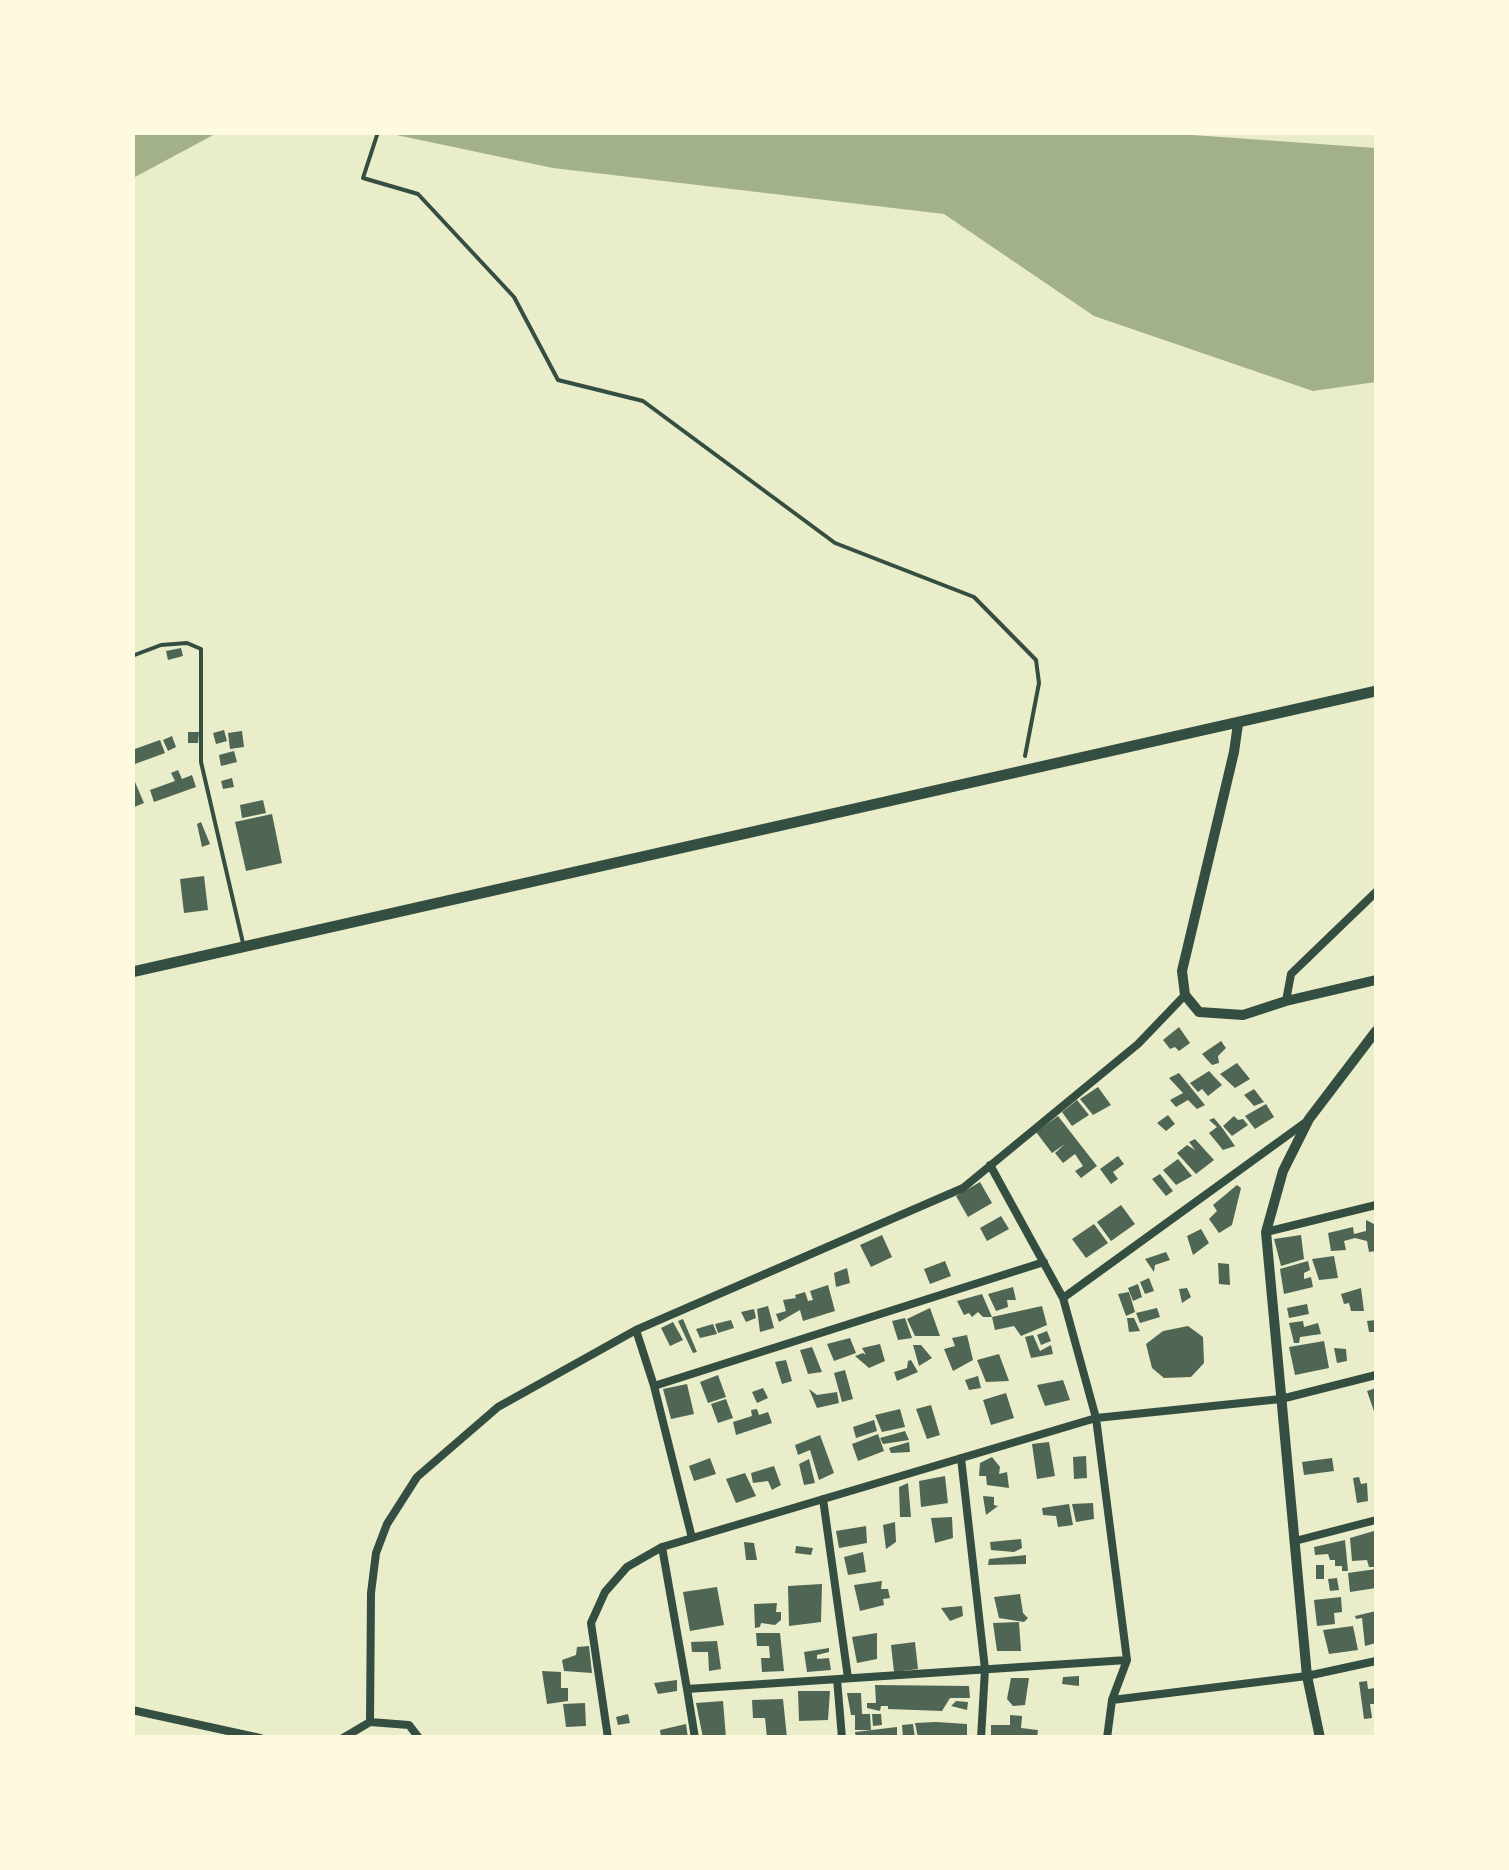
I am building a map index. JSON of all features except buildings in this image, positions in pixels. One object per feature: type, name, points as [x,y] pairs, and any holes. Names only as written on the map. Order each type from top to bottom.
[{"type":"main road","points":[[132,972],[1376,691]]},
{"type":"street","points":[[1238,724],[1182,972],[1185,995],[1200,1012],[1243,1015],[1286,1000],[1376,980]]},
{"type":"street","points":[[1286,1000],[1291,974],[1376,892]]},
{"type":"street","points":[[370,1722],[376,1553],[388,1524],[417,1478],[498,1408],[636,1330],[962,1188],[1138,1044],[1185,995]]},
{"type":"street","points":[[1320,1738],[1307,1676],[1266,1232],[1282,1170],[1309,1119],[1376,1031]]},
{"type":"street","points":[[1063,1298],[1309,1119]]},
{"type":"street","points":[[990,1165],[1063,1298],[1096,1418],[1127,1660],[1112,1700],[1107,1738]]},
{"type":"street","points":[[1266,1232],[1376,1204]]},
{"type":"street","points":[[654,1386],[1044,1262]]},
{"type":"street","points":[[636,1330],[692,1538]]},
{"type":"street","points":[[608,1738],[591,1623],[604,1592],[627,1567],[662,1546],[1096,1418],[1281,1400],[1376,1375]]},
{"type":"street","points":[[961,1458],[985,1669],[982,1738]]},
{"type":"street","points":[[823,1499],[848,1678]]},
{"type":"street","points":[[1294,1540],[1376,1520]]},
{"type":"street","points":[[662,1546],[695,1738]]},
{"type":"street","points":[[687,1689],[1127,1660]]},
{"type":"street","points":[[1112,1700],[1307,1676],[1376,1661]]},
{"type":"street","points":[[837,1679],[842,1738]]},
{"type":"street","points":[[132,1710],[260,1738]]},
{"type":"street","points":[[343,1738],[370,1722],[408,1725],[420,1738]]},
{"type":"lane","points":[[132,656],[161,645],[187,642],[200,649],[201,762],[244,946]]},
{"type":"path","points":[[378,133],[363,178],[418,194],[514,296],[558,380],[643,401],[834,543],[974,597],[1036,660],[1039,683],[1022,770]]},
{"type":"shaded area","points":[[133,132],[217,132],[217,133],[133,178]]},
{"type":"shaded area","points":[[1150,132],[1376,148],[1376,382],[1313,391],[1094,316],[944,214],[553,168],[387,133]]}]
